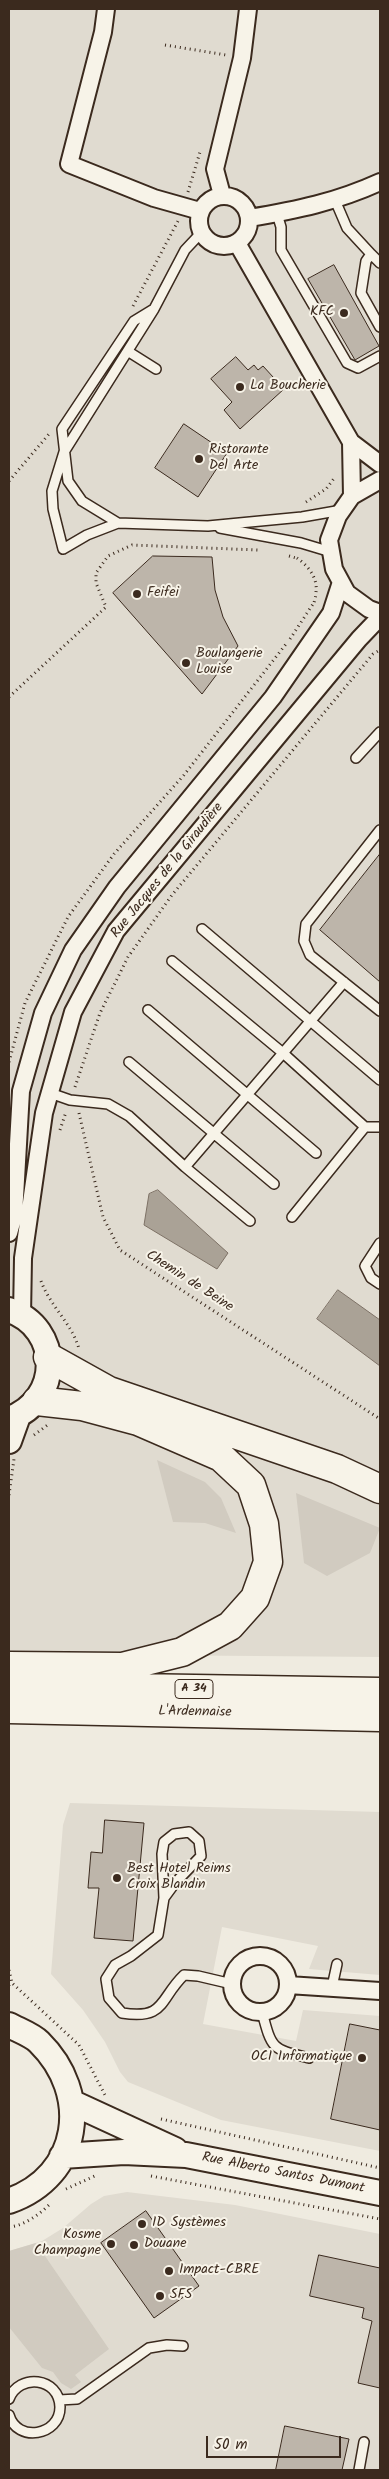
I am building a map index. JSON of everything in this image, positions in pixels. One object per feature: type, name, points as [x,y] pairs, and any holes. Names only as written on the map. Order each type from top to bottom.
[{"type":"highway","points":[[48,1357],[109,1391],[338,1469],[380,1489]]},
{"type":"highway","points":[[9,1666],[122,1667],[182,1652],[230,1626],[255,1598],[268,1562],[264,1524],[251,1486],[221,1457],[138,1421],[82,1406],[21,1412]]},
{"type":"highway","name":"L'Ardennaise","points":[[9,1686],[380,1692]]},
{"type":"highway","name":"L'Ardennaise","points":[[9,1710],[380,1717]]},
{"type":"highway","points":[[9,1725],[73,1710]]},
{"type":"street","points":[[106,9],[103,32],[69,164],[154,198],[200,211]]},
{"type":"street","points":[[222,195],[215,170],[242,58],[248,9]]},
{"type":"street","points":[[249,218],[303,210],[335,200],[380,182]]},
{"type":"street","points":[[222,195],[232,196],[240,201],[246,209],[249,218],[249,228],[244,237],[237,243],[217,246],[208,241],[202,233],[198,222],[200,211],[206,203],[222,195]]},
{"type":"street","points":[[237,243],[351,442],[380,464]]},
{"type":"street","points":[[351,442],[352,496]]},
{"type":"street","points":[[380,480],[352,496],[342,510],[329,540],[334,569],[347,593],[369,609],[380,613]]},
{"type":"street","name":"Rue Jacques de la Giraudière","points":[[9,1234],[16,1196],[22,1091],[43,1013],[73,950],[117,887],[273,697],[331,613],[341,582]]},
{"type":"street","name":"Rue Jacques de la Giraudière","points":[[15,1313],[44,1113],[73,1012],[116,931],[359,638],[380,617]]},
{"type":"street","points":[[9,1441],[21,1412],[47,1383],[48,1357],[44,1340],[31,1321],[15,1313]]},
{"type":"street","points":[[260,1957],[277,1962],[286,1976],[288,1985],[282,2001],[277,2006],[262,2012],[244,2008],[233,1993],[232,1984],[238,1968],[252,1958],[260,1957]]},
{"type":"street","points":[[288,1985],[380,1991]]},
{"type":"street","points":[[9,2201],[25,2195],[54,2172],[70,2141],[73,2104],[61,2070],[38,2041],[14,2028],[10,1991]]},
{"type":"street","points":[[73,2104],[186,2155]]},
{"type":"street","points":[[62,2156],[124,2152],[186,2155]]},
{"type":"street","name":"Rue Alberto Santos Dumont","points":[[186,2155],[380,2193]]},
{"type":"lane","points":[[335,200],[347,228],[380,263]]},
{"type":"lane","points":[[277,214],[281,227],[281,250],[348,363],[358,368],[380,356]]},
{"type":"lane","points":[[202,233],[185,250],[154,309],[64,452],[52,491],[53,509],[63,548],[87,535],[118,523],[208,526],[302,517],[342,510]]},
{"type":"lane","points":[[371,254],[366,261],[361,293],[380,327]]},
{"type":"lane","points":[[118,523],[82,501],[68,481],[62,429],[134,321],[154,309]]},
{"type":"lane","points":[[128,352],[156,369]]},
{"type":"lane","points":[[208,526],[301,543],[331,552]]},
{"type":"lane","points":[[356,758],[380,732]]},
{"type":"lane","points":[[380,830],[306,924],[304,941],[310,955],[380,1011]]},
{"type":"lane","points":[[202,929],[380,1080]]},
{"type":"lane","points":[[172,961],[283,1053],[365,1127],[380,1127]]},
{"type":"lane","points":[[185,1167],[344,982]]},
{"type":"lane","points":[[148,1010],[316,1153]]},
{"type":"lane","points":[[129,1062],[274,1184]]},
{"type":"lane","points":[[50,1093],[70,1100],[108,1104],[129,1116],[185,1167],[250,1221]]},
{"type":"lane","points":[[292,1217],[365,1127]]},
{"type":"lane","points":[[380,1243],[365,1266],[371,1278],[380,1284]]},
{"type":"lane","points":[[164,1898],[175,1883],[202,1856],[199,1841],[189,1832],[174,1834],[164,1842],[162,1854],[164,1898],[158,1935],[131,1956],[115,1965],[106,1980],[109,1998],[122,2013],[139,2016],[154,2012],[166,2002],[173,1985],[184,1975],[198,1976],[232,1984]]},
{"type":"lane","points":[[332,1988],[337,1964]]},
{"type":"lane","points":[[262,2012],[269,2039],[279,2050],[309,2058]]},
{"type":"lane","points":[[59,2400],[77,2399],[149,2348],[167,2345],[183,2346]]},
{"type":"lane","points":[[9,2399],[16,2387],[33,2381],[49,2386],[59,2400],[60,2409],[54,2424],[39,2433],[22,2431],[15,2426],[9,2415]]},
{"type":"lane","points":[[359,2470],[364,2442]]},
{"type":"path","points":[[165,45],[227,56]]},
{"type":"path","points":[[9,697],[106,607],[96,583],[96,573],[108,556],[132,545],[262,550]]},
{"type":"path","points":[[280,553],[296,558]]},
{"type":"path","name":"Chemin de Beine","points":[[70,1100],[80,1115],[103,1217],[120,1250],[380,1419]]},
{"type":"path","points":[[9,1970],[10,1991],[79,2045],[105,2095],[113,2099]]},
{"type":"path","points":[[155,2118],[380,2168]]},
{"type":"path","points":[[141,2174],[380,2220]]},
{"type":"path","points":[[60,2195],[66,2189],[98,2175],[106,2175]]},
{"type":"path","points":[[9,2227],[16,2227],[44,2211],[54,2200]]},
{"type":"shaded area","points":[[9,9],[380,9],[380,1657],[9,1654]]},
{"type":"shaded area","points":[[158,1190],[228,1253],[217,1269],[144,1225],[149,1194]]},
{"type":"shaded area","points":[[338,1290],[380,1320],[380,1366],[317,1319]]},
{"type":"shaded area","points":[[157,1460],[205,1482],[221,1498],[236,1533],[205,1523],[173,1522]]},
{"type":"shaded area","points":[[296,1493],[380,1528],[370,1553],[327,1576],[304,1563]]},
{"type":"shaded area","points":[[70,1803],[380,1812],[380,1975],[309,1969],[318,1946],[222,1927],[203,2024],[296,2041],[303,2010],[380,2016],[380,2151],[221,2120],[128,2082],[120,2072],[105,2042],[83,2010],[51,1974],[63,1825]]},
{"type":"shaded area","points":[[127,2192],[235,2205],[380,2234],[380,2470],[9,2470],[9,2251],[42,2241],[63,2228],[91,2204],[104,2196]]},
{"type":"shaded area","points":[[36,2243],[109,2349],[75,2375],[81,2382],[71,2389],[61,2383],[53,2372],[42,2368],[9,2327],[9,2251]]},
{"type":"building","name":"KFC","points":[[334,265],[379,346],[355,360],[308,279]]},
{"type":"building","points":[[236,357],[248,370],[254,365],[258,370],[263,366],[284,389],[240,429],[224,410],[232,402],[211,379]]},
{"type":"building","points":[[184,424],[227,453],[198,497],[155,468]]},
{"type":"building","points":[[153,556],[212,557],[215,590],[223,617],[238,646],[202,694],[113,593]]},
{"type":"building","points":[[380,854],[380,982],[320,930]]},
{"type":"building","name":"Best Hotel Reims Croix Blandin","points":[[105,1820],[144,1823],[133,1941],[94,1938],[99,1888],[88,1888],[91,1852],[102,1853]]},
{"type":"building","name":"OCI Informatique","points":[[350,2024],[380,2030],[380,2130],[331,2119]]},
{"type":"building","points":[[146,2211],[199,2286],[154,2318],[101,2243]]},
{"type":"building","points":[[319,2255],[380,2268],[380,2388],[358,2383],[372,2321],[362,2318],[364,2308],[310,2296]]},
{"type":"building","points":[[285,2426],[349,2439],[342,2470],[276,2470]]},
{"type":"place","name":"KFC","points":[[344,313]]},
{"type":"place","name":"La Boucherie","points":[[240,387]]},
{"type":"place","name":"Ristorante Del Arte","points":[[199,459]]},
{"type":"place","name":"Feifei","points":[[137,594]]},
{"type":"place","name":"Boulangerie Louise","points":[[186,663]]},
{"type":"place","name":"Best Hotel Reims Croix Blandin","points":[[117,1878]]},
{"type":"place","name":"OCI Informatique","points":[[362,2058]]},
{"type":"place","name":"ID Systèmes","points":[[142,2224]]},
{"type":"place","name":"Kosme Champagne","points":[[111,2244]]},
{"type":"place","name":"Douane","points":[[134,2245]]},
{"type":"place","name":"Impact-CBRE","points":[[169,2271]]},
{"type":"place","name":"SFS","points":[[160,2296]]}]
